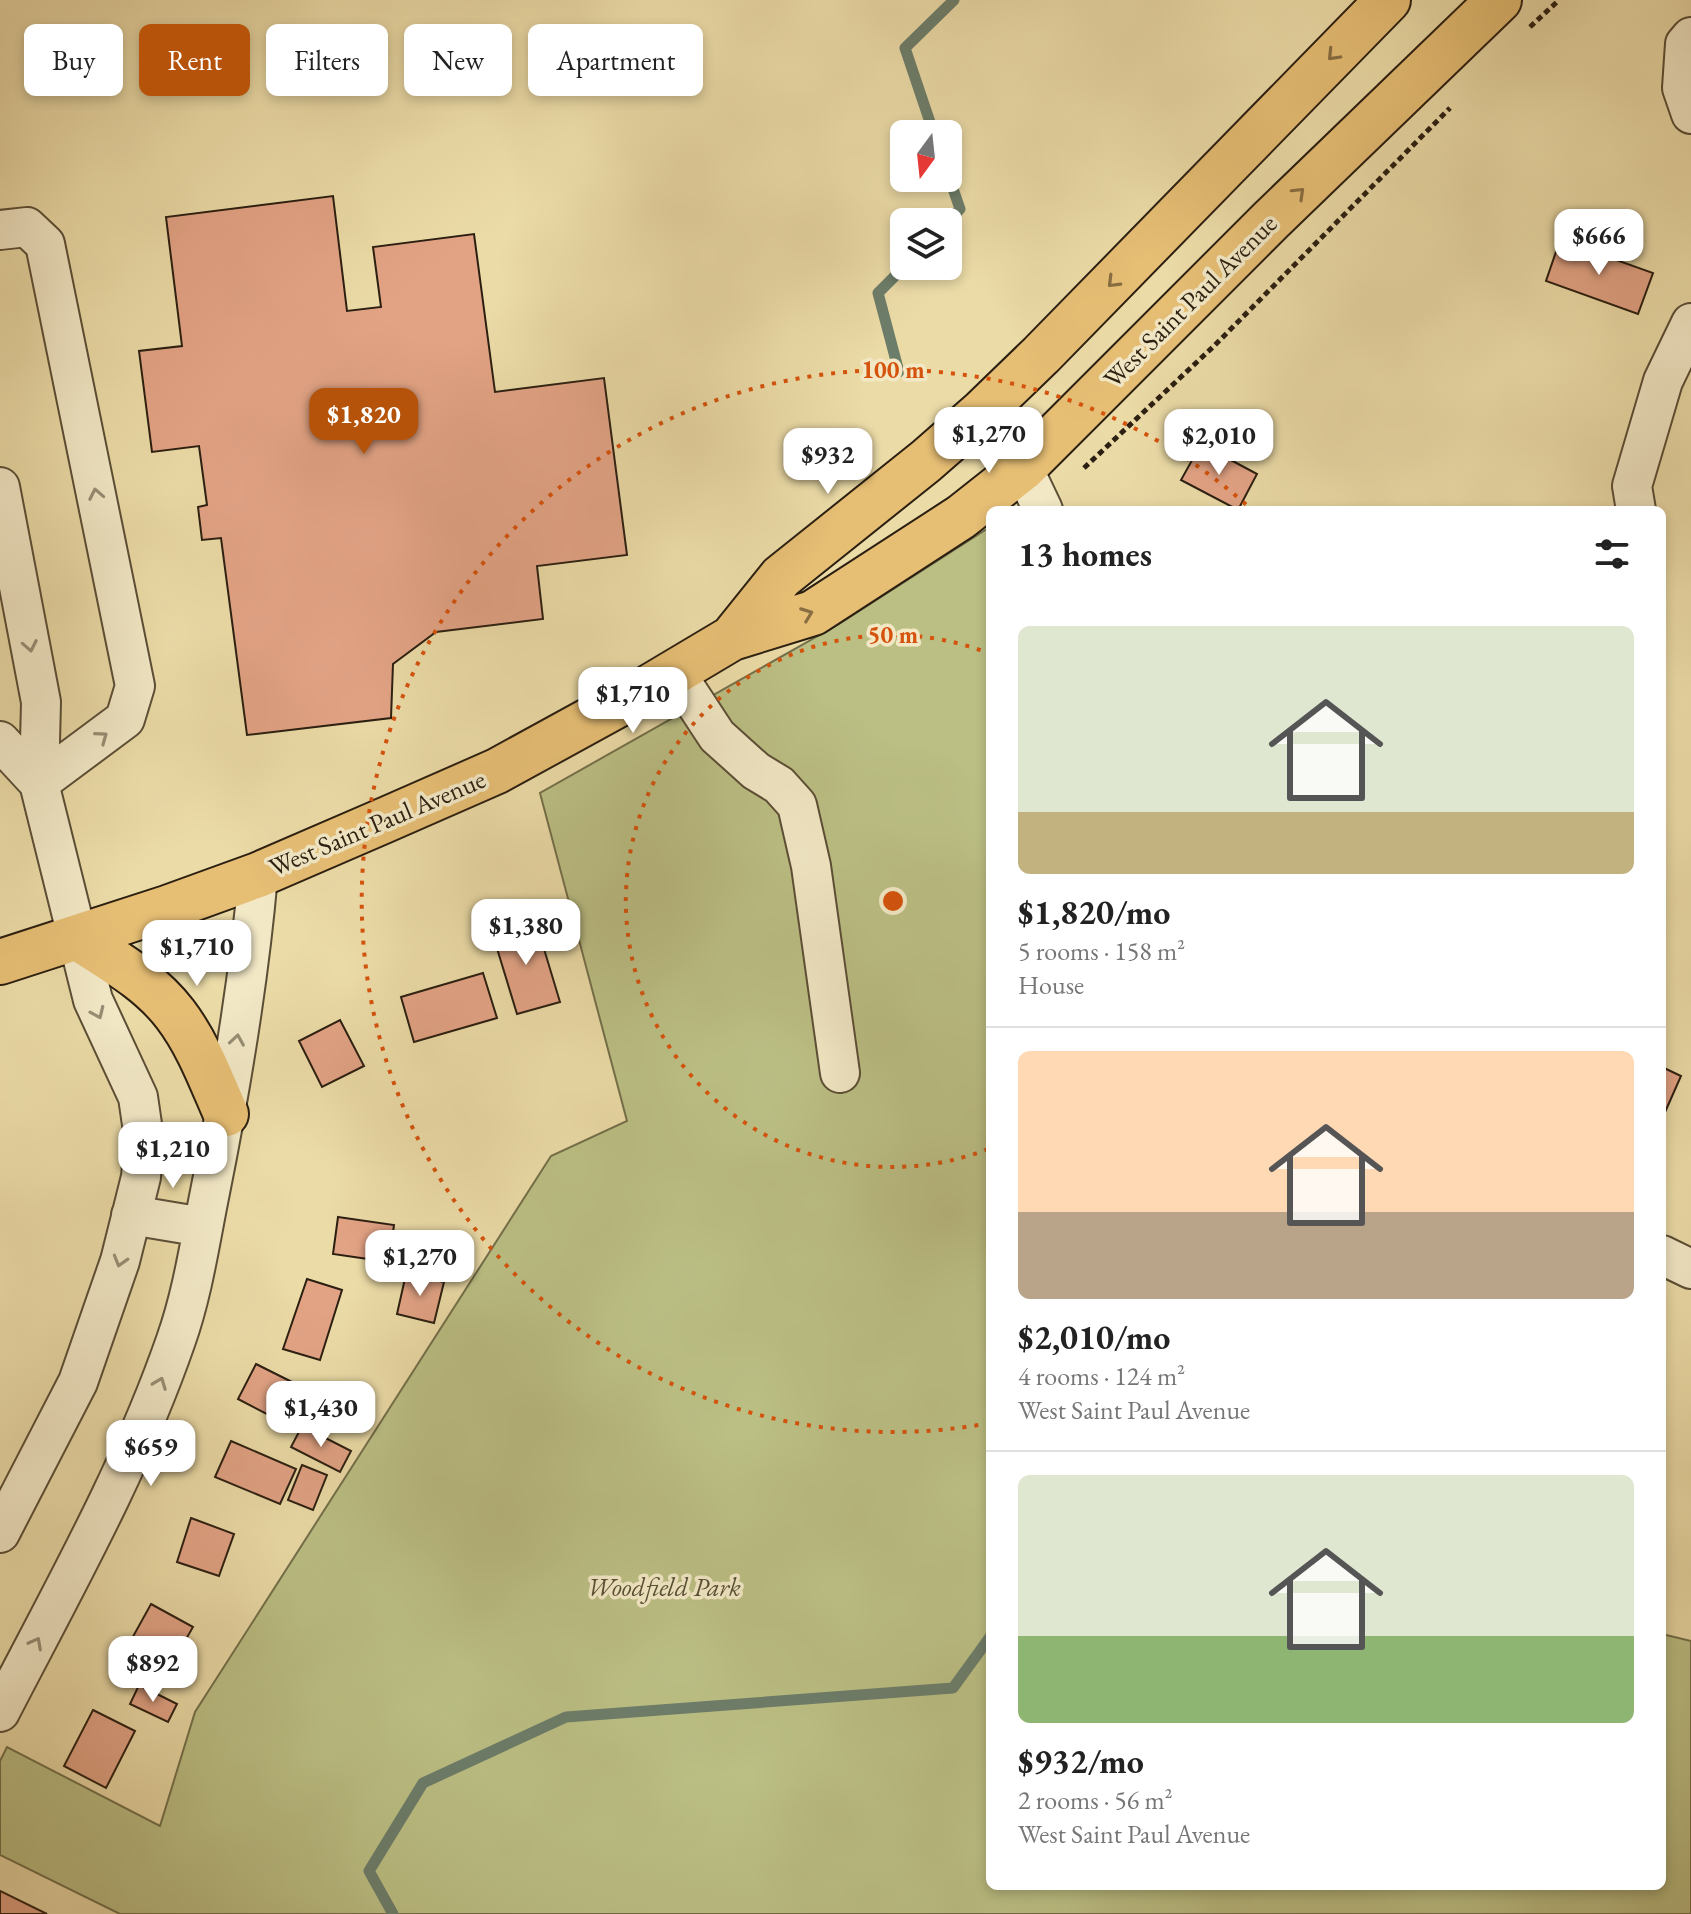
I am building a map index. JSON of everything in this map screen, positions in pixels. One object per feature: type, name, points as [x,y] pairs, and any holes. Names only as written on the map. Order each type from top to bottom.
[{"type":"main road","name":"West Saint Paul Avenue","points":[[732,638],[781,577],[982,412],[1157,238],[1388,0]]},
{"type":"main road","name":"West Saint Paul Avenue","points":[[0,962],[258,875],[497,771],[732,638],[813,613],[961,517],[1023,468],[1271,220],[1499,0]]},
{"type":"main road","points":[[78,938],[130,971],[175,1014],[198,1051],[226,1114]]},
{"type":"street","points":[[1691,37],[1685,44],[1682,88],[1691,114]]},
{"type":"street","points":[[0,230],[27,227],[45,244],[135,686],[125,719],[39,783]]},
{"type":"street","points":[[1635,506],[1632,486],[1659,396],[1691,323]]},
{"type":"street","points":[[982,412],[1023,468],[1041,506]]},
{"type":"street","points":[[0,487],[41,702],[39,783],[93,1000],[129,1075],[143,1118],[144,1138],[141,1177],[120,1261],[78,1382],[0,1533]]},
{"type":"street","points":[[675,672],[717,736],[756,771],[779,785],[797,805],[811,866],[840,1073]]},
{"type":"street","points":[[0,741],[39,783]]},
{"type":"street","points":[[4,1695],[116,1489],[177,1337],[192,1285],[226,1114],[253,931],[258,875]]},
{"type":"street","points":[[131,1215],[203,1227]]},
{"type":"street","points":[[1666,1257],[1691,1269]]},
{"type":"path","points":[[1520,37],[1559,0]]},
{"type":"path","points":[[1075,476],[1214,346],[1455,102]]},
{"type":"green space","name":"Woodfield Park","points":[[986,530],[986,1890],[1666,1890],[1666,1635],[1691,1641],[1691,1914],[120,1914],[0,1855],[0,1761],[7,1747],[160,1826],[195,1712],[551,1156],[627,1121],[540,793],[839,624]]},
{"type":"building","points":[[333,196],[347,311],[381,307],[373,247],[474,234],[495,392],[604,378],[627,555],[537,566],[543,619],[436,632],[393,664],[391,718],[247,735],[221,538],[202,540],[198,507],[207,505],[199,446],[152,452],[139,351],[182,346],[166,217]]},
{"type":"building","points":[[1560,240],[1653,273],[1638,314],[1546,281]]},
{"type":"building","points":[[1201,444],[1257,474],[1240,506],[1230,506],[1181,480]]},
{"type":"building","points":[[535,919],[560,1002],[517,1014],[492,932]]},
{"type":"building","points":[[483,973],[497,1018],[414,1042],[401,997]]},
{"type":"building","points":[[340,1020],[364,1066],[322,1087],[299,1041]]},
{"type":"building","points":[[1666,1069],[1681,1076],[1666,1110]]},
{"type":"building","points":[[338,1217],[394,1225],[389,1262],[333,1254]]},
{"type":"building","points":[[406,1274],[444,1282],[434,1323],[397,1314]]},
{"type":"building","points":[[307,1279],[342,1290],[320,1360],[283,1349]]},
{"type":"building","points":[[256,1364],[306,1389],[288,1425],[238,1399]]},
{"type":"building","points":[[302,1426],[351,1451],[340,1472],[291,1447]]},
{"type":"building","points":[[231,1441],[296,1469],[280,1504],[215,1477]]},
{"type":"building","points":[[302,1465],[327,1475],[313,1510],[288,1500]]},
{"type":"building","points":[[191,1518],[234,1534],[219,1576],[177,1562]]},
{"type":"building","points":[[151,1604],[193,1627],[161,1683],[120,1660]]},
{"type":"building","points":[[139,1685],[177,1704],[168,1722],[130,1704]]},
{"type":"building","points":[[93,1710],[135,1731],[106,1788],[64,1766]]},
{"type":"building","points":[[0,1891],[47,1914],[0,1914]]},
{"type":"waterway","points":[[929,120],[905,48],[954,0]]},
{"type":"waterway","points":[[954,192],[960,208]]},
{"type":"waterway","points":[[891,280],[878,293],[899,372]]},
{"type":"waterway","points":[[393,1914],[369,1871],[423,1783],[566,1717],[953,1688],[986,1643]]}]
